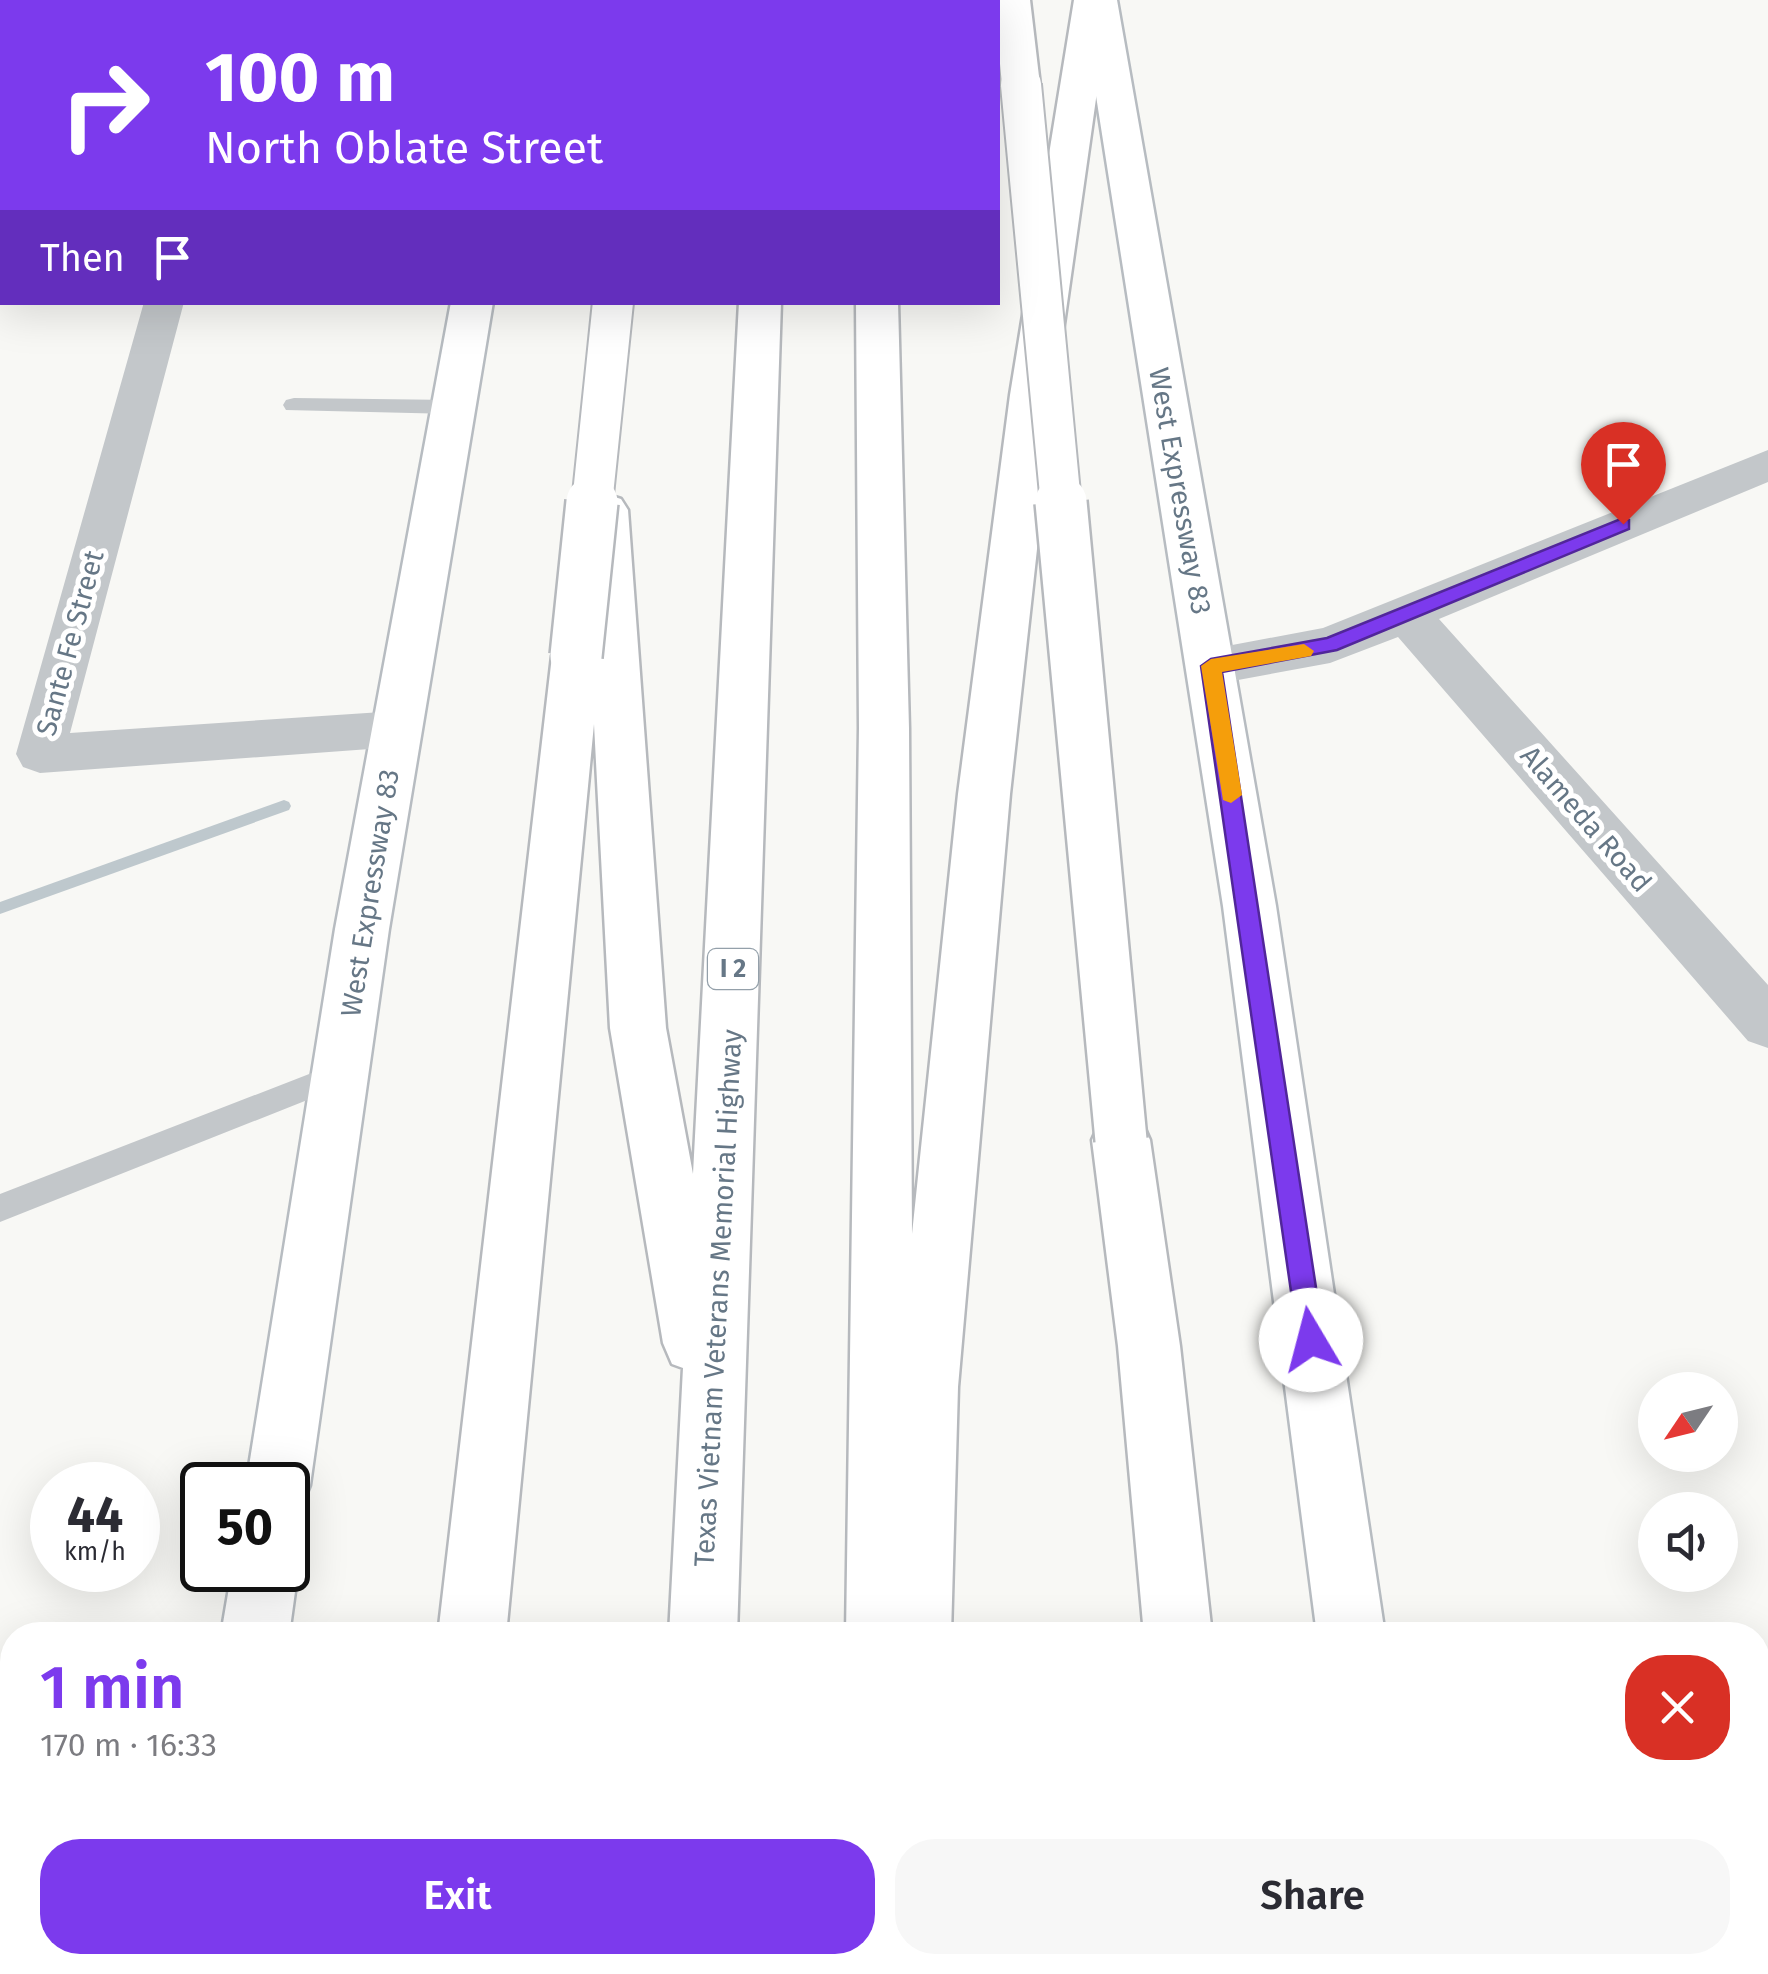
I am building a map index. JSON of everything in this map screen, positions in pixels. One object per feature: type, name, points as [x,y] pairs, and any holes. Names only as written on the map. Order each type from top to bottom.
[{"type":"main road","points":[[1012,0],[1122,1140],[1149,1346],[1177,1622]]},
{"type":"main road","points":[[918,1622],[927,1386],[984,794],[1032,394],[1095,0]]},
{"type":"main road","name":"West Expressway 83","points":[[1095,0],[1211,666],[1281,1118],[1349,1622]]},
{"type":"main road","name":"West Expressway 83","points":[[281,1462],[340,1074],[471,305]]},
{"type":"main road","points":[[591,305],[638,1028],[712,1439]]},
{"type":"main road","points":[[473,1622],[613,305]]},
{"type":"main road","name":"Texas Vietnam Veterans Memorial Highway","points":[[704,1622],[760,305]]},
{"type":"main road","points":[[877,305],[884,728],[880,1622]]},
{"type":"main road","points":[[257,1622],[261,1592]]},
{"type":"street","name":"Sante Fe Street","points":[[163,305],[40,754],[397,729]]},
{"type":"street","points":[[1211,666],[1330,645],[1768,465]]},
{"type":"street","name":"Alameda Road","points":[[1405,613],[1768,1024]]},
{"type":"lane","points":[[294,405],[454,407]]},
{"type":"lane","points":[[0,1208],[340,1074]]},
{"type":"waterway","points":[[0,908],[284,806]]},
{"type":"slow traffic","points":[[1231,795],[1211,666],[1304,651]]},
{"type":"route","points":[[1311,1340],[1211,666],[1330,645],[1623,524]]}]
